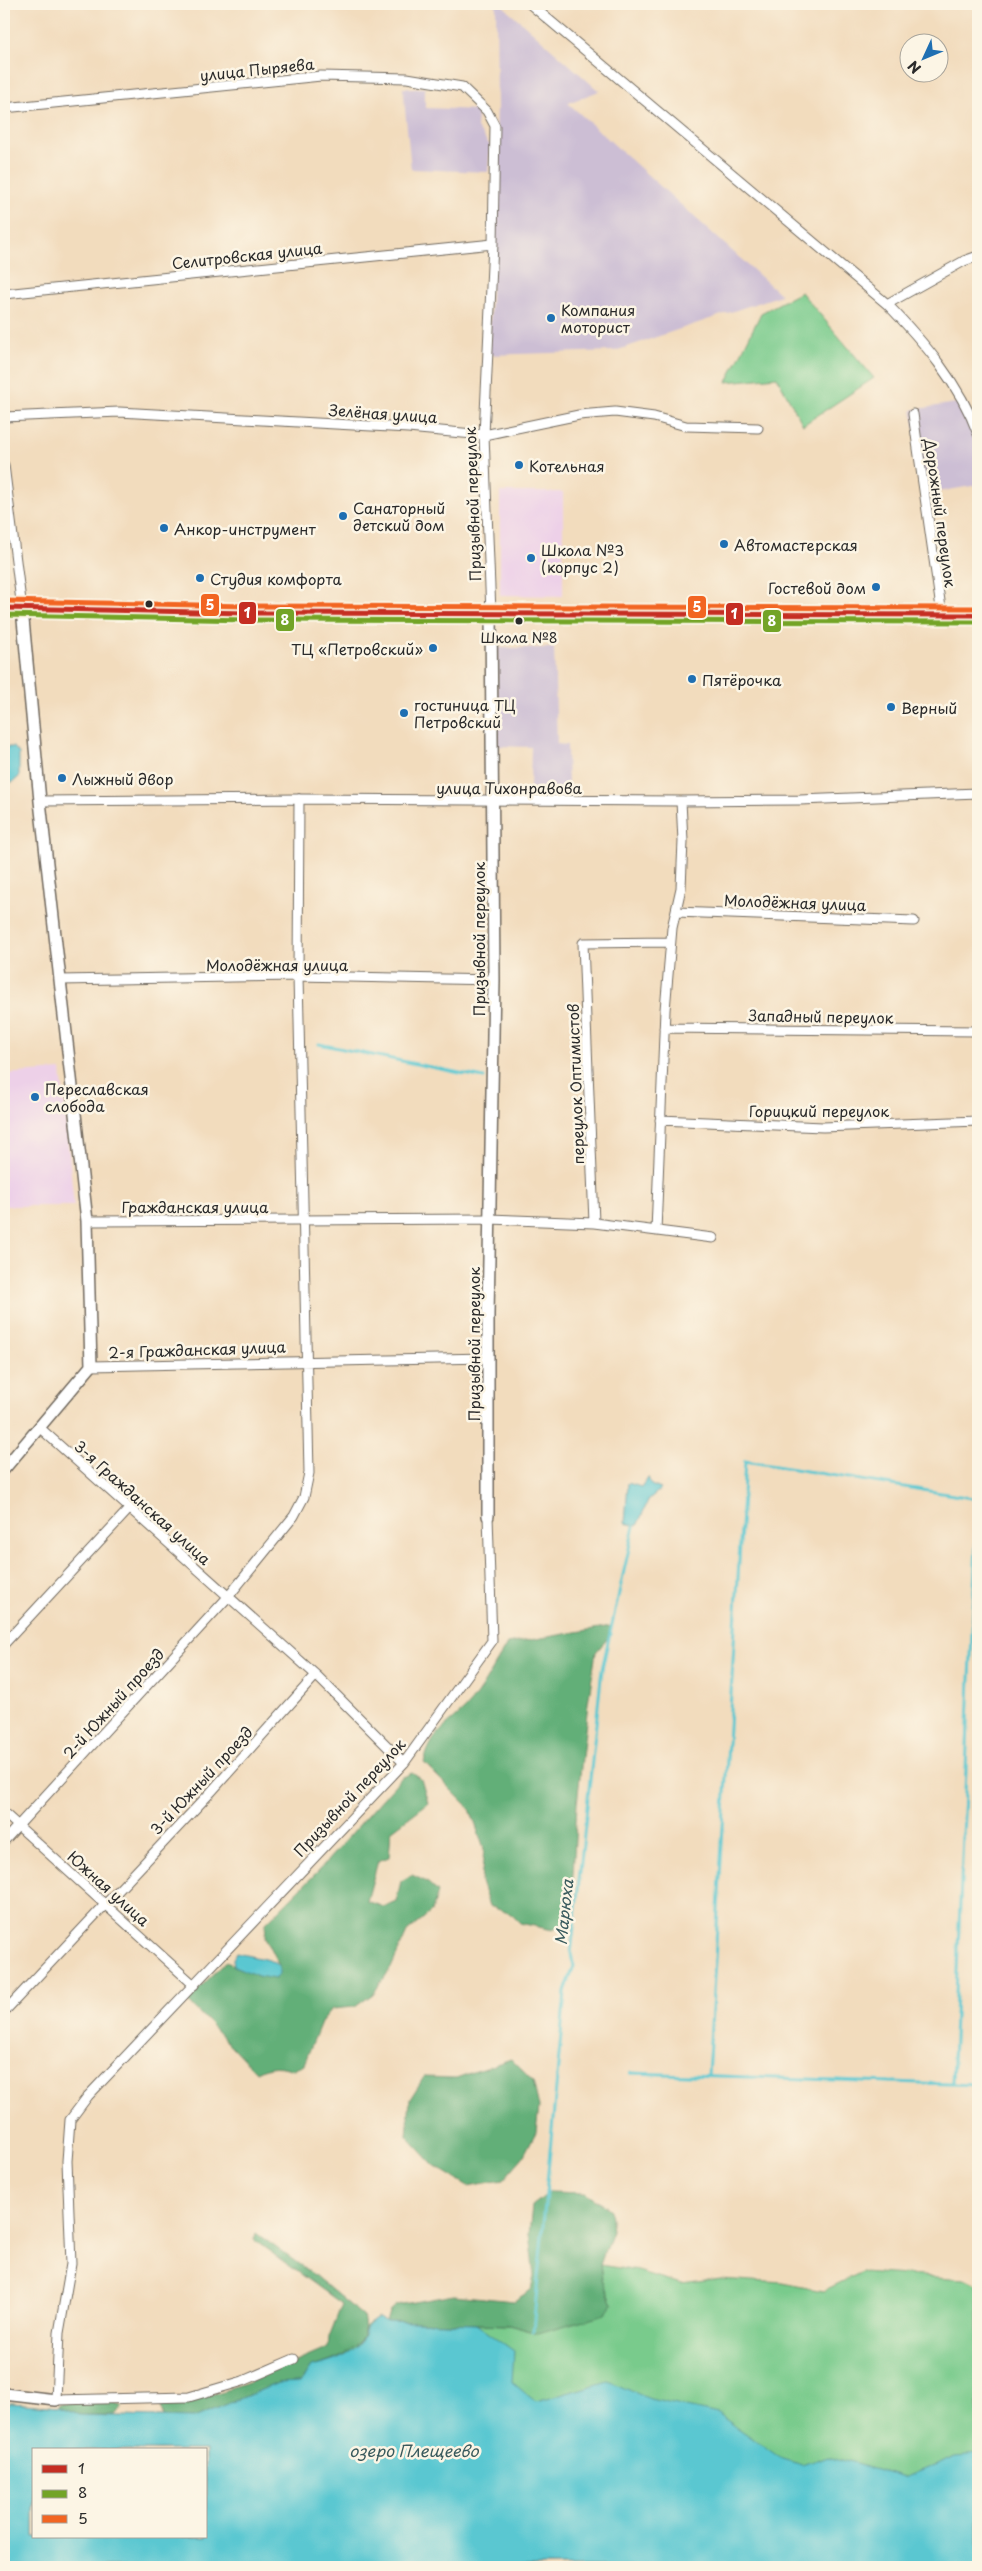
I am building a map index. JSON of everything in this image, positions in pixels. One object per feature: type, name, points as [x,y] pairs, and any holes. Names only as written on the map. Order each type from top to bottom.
[{"type":"main road","points":[[4,608],[247,613],[978,615]]},
{"type":"street","points":[[530,4],[887,304],[922,341],[954,385],[978,434]]},
{"type":"street","name":"улица Пыряева","points":[[4,108],[320,76],[407,78],[462,87],[487,111],[495,126]]},
{"type":"street","name":"Призывной переулок","points":[[56,2400],[59,2333],[71,2264],[67,2161],[70,2120],[88,2096],[404,1763],[492,1641],[488,1516],[488,1358],[494,980],[493,802],[490,613],[484,435],[493,244],[495,126]]},
{"type":"street","name":"Селитровская улица","points":[[4,294],[493,244]]},
{"type":"street","points":[[887,304],[940,274],[978,256]]},
{"type":"street","name":"Зелёная улица","points":[[4,417],[118,412],[398,427],[484,435],[579,415],[615,412],[654,417],[686,426],[758,428]]},
{"type":"street","name":"Дорожный переулок","points":[[913,414],[942,615]]},
{"type":"street","points":[[4,465],[22,609],[40,801],[87,1221],[91,1366],[4,1469]]},
{"type":"street","name":"улица Тихонравова","points":[[40,801],[299,799],[493,802],[800,800],[978,793]]},
{"type":"street","points":[[299,799],[298,976],[304,1220],[305,1360]]},
{"type":"street","points":[[656,1231],[664,1028],[670,942],[681,888],[683,841],[681,801]]},
{"type":"street","name":"Молодёжная улица","points":[[676,912],[914,921]]},
{"type":"street","name":"переулок Оптимистов","points":[[594,1223],[583,943],[670,942]]},
{"type":"street","name":"Молодёжная улица","points":[[60,980],[298,976],[494,980]]},
{"type":"street","name":"Западный переулок","points":[[664,1028],[978,1031]]},
{"type":"street","name":"Горицкий переулок","points":[[660,1120],[823,1127],[978,1120]]},
{"type":"street","name":"Гражданская улица","points":[[87,1221],[489,1219],[594,1223],[713,1238]]},
{"type":"street","name":"2-я Гражданская улица","points":[[91,1366],[193,1365],[305,1360],[488,1358]]},
{"type":"street","name":"2-я Гражданская улица","points":[[228,1597],[294,1516],[304,1497],[309,1473],[305,1360]]},
{"type":"street","name":"3-я Гражданская улица","points":[[40,1428],[316,1675],[404,1763]]},
{"type":"street","points":[[4,1644],[130,1508]]},
{"type":"street","name":"2-й Южный проезд","points":[[4,1842],[228,1597]]},
{"type":"street","name":"3-й Южный проезд","points":[[4,2012],[211,1792],[316,1675]]},
{"type":"street","name":"Южная улица","points":[[4,1813],[194,1985]]},
{"type":"street","points":[[4,2394],[56,2400],[189,2397],[243,2381],[294,2359]]},
{"type":"shaded area","points":[[496,4],[501,4],[599,91],[568,103],[781,295],[615,351],[489,355],[497,107]]},
{"type":"shaded area","points":[[403,88],[425,88],[425,108],[478,110],[477,128],[490,145],[488,172],[411,169]]},
{"type":"shaded area","points":[[962,402],[970,416],[978,449],[978,485],[925,494],[912,410]]},
{"type":"shaded area","name":"Школа №3 (корпус 2)","points":[[500,492],[563,492],[563,596],[500,595]]},
{"type":"shaded area","points":[[497,648],[554,648],[557,744],[567,745],[568,790],[530,788],[531,747],[497,746]]},
{"type":"shaded area","points":[[61,1070],[74,1206],[4,1206],[4,1074]]},
{"type":"green space","points":[[801,292],[874,378],[803,425],[777,377],[727,382],[761,313]]},
{"type":"green space","points":[[611,1626],[608,1638],[596,1652],[588,1703],[577,1804],[571,1909],[564,1923],[553,1930],[520,1923],[511,1914],[489,1906],[481,1882],[484,1849],[470,1809],[424,1763],[427,1753],[440,1732],[477,1695],[507,1644]]},
{"type":"green space","points":[[412,1773],[421,1779],[428,1803],[391,1831],[389,1857],[378,1861],[367,1901],[384,1907],[396,1902],[401,1881],[412,1875],[427,1882],[438,1892],[432,1911],[407,1932],[391,1968],[373,1994],[355,2007],[332,2009],[321,2022],[304,2064],[294,2070],[275,2066],[256,2072],[187,2000],[226,1962],[258,1976],[279,1966],[265,1938],[266,1923],[319,1870],[401,1778]]},
{"type":"green space","points":[[511,2059],[533,2081],[539,2107],[536,2132],[523,2157],[503,2180],[468,2186],[434,2165],[407,2136],[410,2099],[424,2077],[456,2078]]},
{"type":"green space","points":[[550,2192],[585,2193],[610,2209],[612,2231],[600,2265],[602,2280],[613,2304],[605,2314],[538,2333],[509,2325],[386,2321],[389,2311],[396,2305],[454,2295],[514,2301],[531,2290],[534,2276],[529,2234],[532,2206]]},
{"type":"green space","points":[[256,2233],[314,2275],[363,2316],[364,2327],[362,2337],[357,2345],[341,2357],[311,2367],[301,2382],[278,2383],[194,2418],[163,2418],[161,2405],[191,2401],[245,2384],[328,2348],[329,2337],[342,2304],[254,2240]]},
{"type":"green space","name":"озеро Плещеево","points":[[600,2265],[638,2271],[681,2284],[721,2279],[782,2283],[823,2291],[862,2272],[965,2279],[978,2284],[978,2567],[4,2567],[4,2405],[11,2403],[58,2407],[79,2415],[194,2418],[360,2343],[366,2326],[378,2318],[386,2321],[509,2325],[538,2333],[613,2304],[602,2280]]},
{"type":"green space","points":[[113,2402],[123,2406],[115,2415],[79,2415],[58,2407],[59,2404]]},
{"type":"water","points":[[4,747],[13,747],[19,753],[19,777],[13,782],[4,782]]},
{"type":"water","points":[[648,1477],[651,1485],[661,1489],[649,1499],[637,1526],[625,1523],[628,1483],[641,1487]]},
{"type":"water","points":[[236,1953],[269,1960],[279,1966],[279,1975],[275,1979],[258,1976],[234,1966],[233,1959]]},
{"type":"water","name":"озеро Плещеево","points":[[378,2318],[386,2321],[476,2324],[514,2351],[512,2382],[536,2402],[608,2381],[650,2399],[718,2414],[782,2459],[803,2465],[828,2456],[903,2478],[956,2456],[978,2454],[978,2567],[4,2567],[4,2405],[11,2403],[58,2407],[79,2415],[194,2418],[278,2383],[301,2382],[311,2367],[338,2359],[356,2348],[367,2327]]},
{"type":"waterway","points":[[319,1044],[484,1078]]},
{"type":"waterway","points":[[708,2076],[745,1461],[978,1499]]},
{"type":"waterway","points":[[952,2084],[978,1499]]},
{"type":"waterway","name":"Марюха","points":[[533,2331],[565,1992],[574,1966],[571,1954],[602,1669],[634,1526]]},
{"type":"waterway","points":[[631,2073],[978,2085]]},
{"type":"transit line","name":"5","points":[[4,601],[247,606],[978,608]]},
{"type":"transit line","name":"1","points":[[4,608],[247,613],[978,615]]},
{"type":"transit line","name":"8","points":[[4,615],[247,620],[978,622]]},
{"type":"place","name":"Компания моторист","points":[[551,318]]},
{"type":"place","name":"Котельная","points":[[519,465]]},
{"type":"place","name":"Санаторный детский дом","points":[[343,516]]},
{"type":"place","name":"Анкор-инструмент","points":[[164,528]]},
{"type":"place","name":"Автомастерская","points":[[724,544]]},
{"type":"place","name":"Школа №3 (корпус 2)","points":[[531,558]]},
{"type":"place","name":"Студия комфорта","points":[[200,578]]},
{"type":"place","name":"Гостевой дом","points":[[876,587]]},
{"type":"place","name":"Школа №8","points":[[519,621]]},
{"type":"place","name":"ТЦ «Петровский»","points":[[433,648]]},
{"type":"place","name":"Пятёрочка","points":[[692,679]]},
{"type":"place","name":"Верный","points":[[891,707]]},
{"type":"place","name":"гостиница ТЦ Петровский","points":[[404,713]]},
{"type":"place","name":"Лыжный двор","points":[[62,778]]},
{"type":"place","name":"Переславская слобода","points":[[35,1097]]}]
